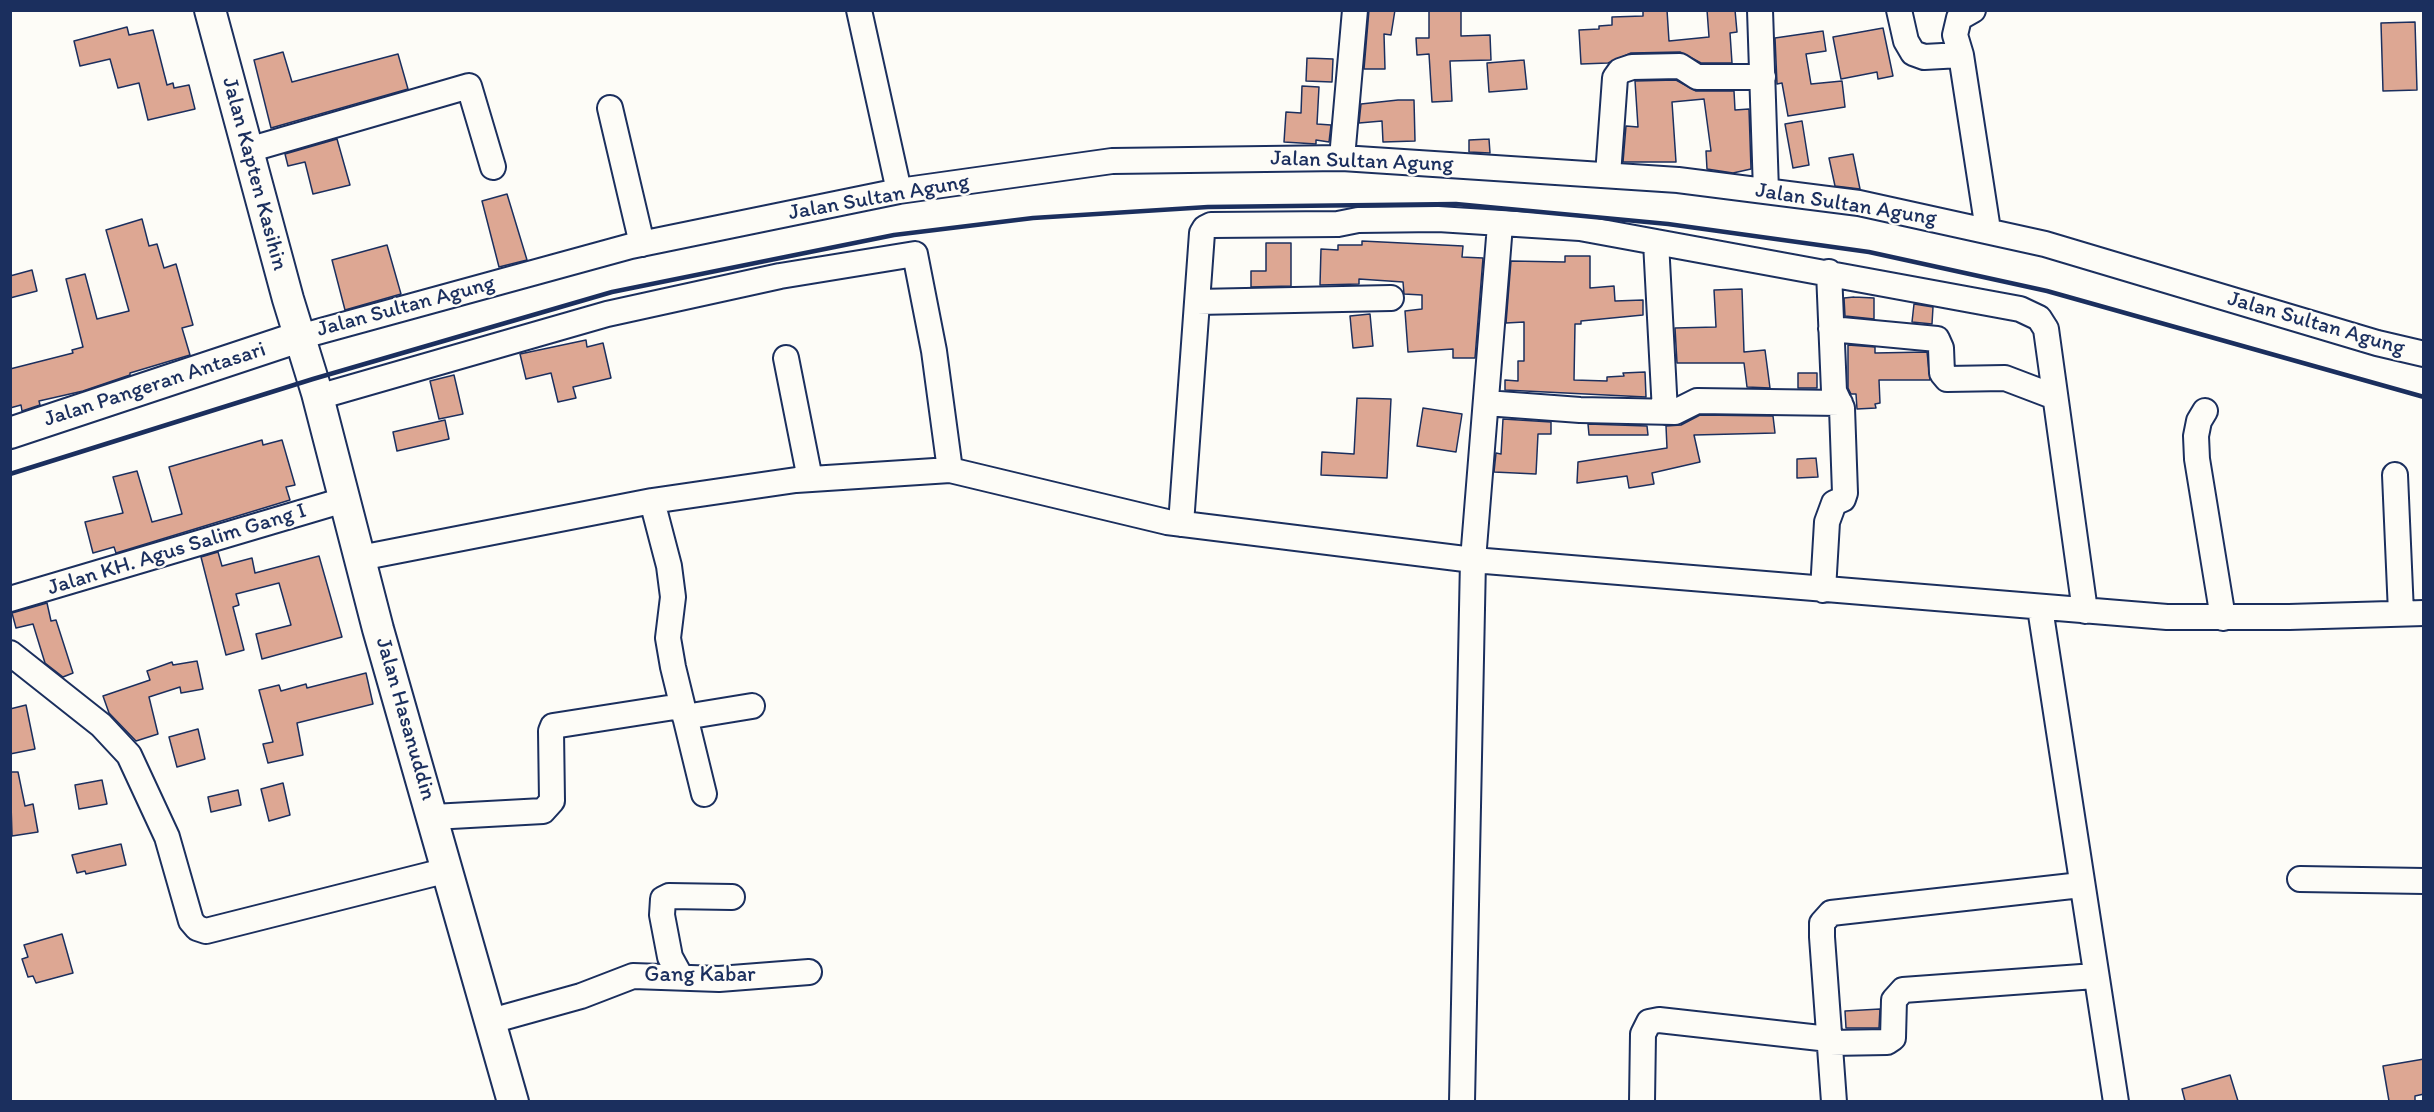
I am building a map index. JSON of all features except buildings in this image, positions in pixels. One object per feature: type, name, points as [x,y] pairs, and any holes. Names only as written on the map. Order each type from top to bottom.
[{"type":"main road","name":"Jalan Kapten Kasihin","points":[[210,10],[299,337]]},
{"type":"main road","name":"Jalan Hasanuddin","points":[[299,337],[318,397],[360,558],[513,1101]]},
{"type":"main road","name":"Jalan Pangeran Antasari","points":[[10,433],[299,337]]},
{"type":"street","points":[[859,10],[899,191]]},
{"type":"street","points":[[1342,158],[1355,10]]},
{"type":"street","points":[[1760,10],[1766,191]]},
{"type":"street","points":[[1899,10],[1906,41],[1913,53],[1924,57],[1961,55]]},
{"type":"street","points":[[1973,10],[1959,18],[1955,35],[1961,55],[1988,230]]},
{"type":"street","points":[[1608,176],[1615,78],[1620,71],[1632,66],[1680,66],[1697,76],[1763,77]]},
{"type":"street","points":[[248,150],[469,86],[493,167]]},
{"type":"street","points":[[610,108],[642,244]]},
{"type":"street","name":"Jalan Sultan Agung","points":[[299,337],[642,244],[899,191],[1112,161],[1342,158],[1608,176],[1766,191],[1859,203],[2045,244],[2377,343],[2424,354]]},
{"type":"street","points":[[1165,521],[1197,302],[1202,233],[1211,225],[1338,224],[1358,220],[1427,219],[1580,228],[1829,272],[2020,309],[2039,318],[2046,329],[2085,611]]},
{"type":"street","points":[[1462,1101],[1473,560],[1500,225]]},
{"type":"street","points":[[1656,242],[1665,412]]},
{"type":"street","points":[[318,397],[607,314],[780,276],[915,254],[934,351],[950,470]]},
{"type":"street","points":[[1823,590],[1827,522],[1834,503],[1843,499],[1845,493],[1840,403],[1834,391],[1829,272]]},
{"type":"street","points":[[1197,302],[1391,298]]},
{"type":"street","points":[[1831,329],[1937,339],[1941,348],[1942,373],[1947,379],[2005,378],[2055,397]]},
{"type":"street","points":[[786,358],[810,479]]},
{"type":"street","points":[[1486,403],[1580,410],[1665,412],[1682,409],[1697,401],[1840,403]]},
{"type":"street","points":[[2205,411],[2199,421],[2196,436],[2197,459],[2223,618]]},
{"type":"street","points":[[360,558],[652,501],[810,479],[950,470],[1165,521],[1473,560],[2085,611],[2223,618],[2412,613],[2395,475]]},
{"type":"street","name":"Jalan KH. Agus Salim Gang I","points":[[10,599],[344,500]]},
{"type":"street","points":[[652,501],[669,567],[673,597],[668,638],[683,712],[704,794]]},
{"type":"street","points":[[2040,608],[2116,1101]]},
{"type":"street","points":[[10,653],[101,725],[129,755],[167,837],[191,921],[197,928],[206,931],[448,870]]},
{"type":"street","points":[[433,817],[543,811],[552,801],[551,731],[554,726],[753,706]]},
{"type":"street","points":[[2300,879],[2424,881]]},
{"type":"street","points":[[1834,1101],[1822,923],[1831,913],[2081,885]]},
{"type":"street","points":[[681,977],[670,957],[662,915],[663,899],[669,896],[732,897]]},
{"type":"street","name":"Gang Kabar","points":[[490,1021],[581,996],[633,976],[719,979],[809,972]]},
{"type":"street","points":[[1642,1101],[1643,1034],[1649,1022],[1659,1020],[1829,1041],[1887,1042],[1893,1038],[1894,1000],[1903,990],[2095,976]]},
{"type":"railway","points":[[10,474],[313,379],[612,292],[894,235],[1033,218],[1208,207],[1456,204],[1668,224],[1869,252],[2047,291],[2424,397]]}]
